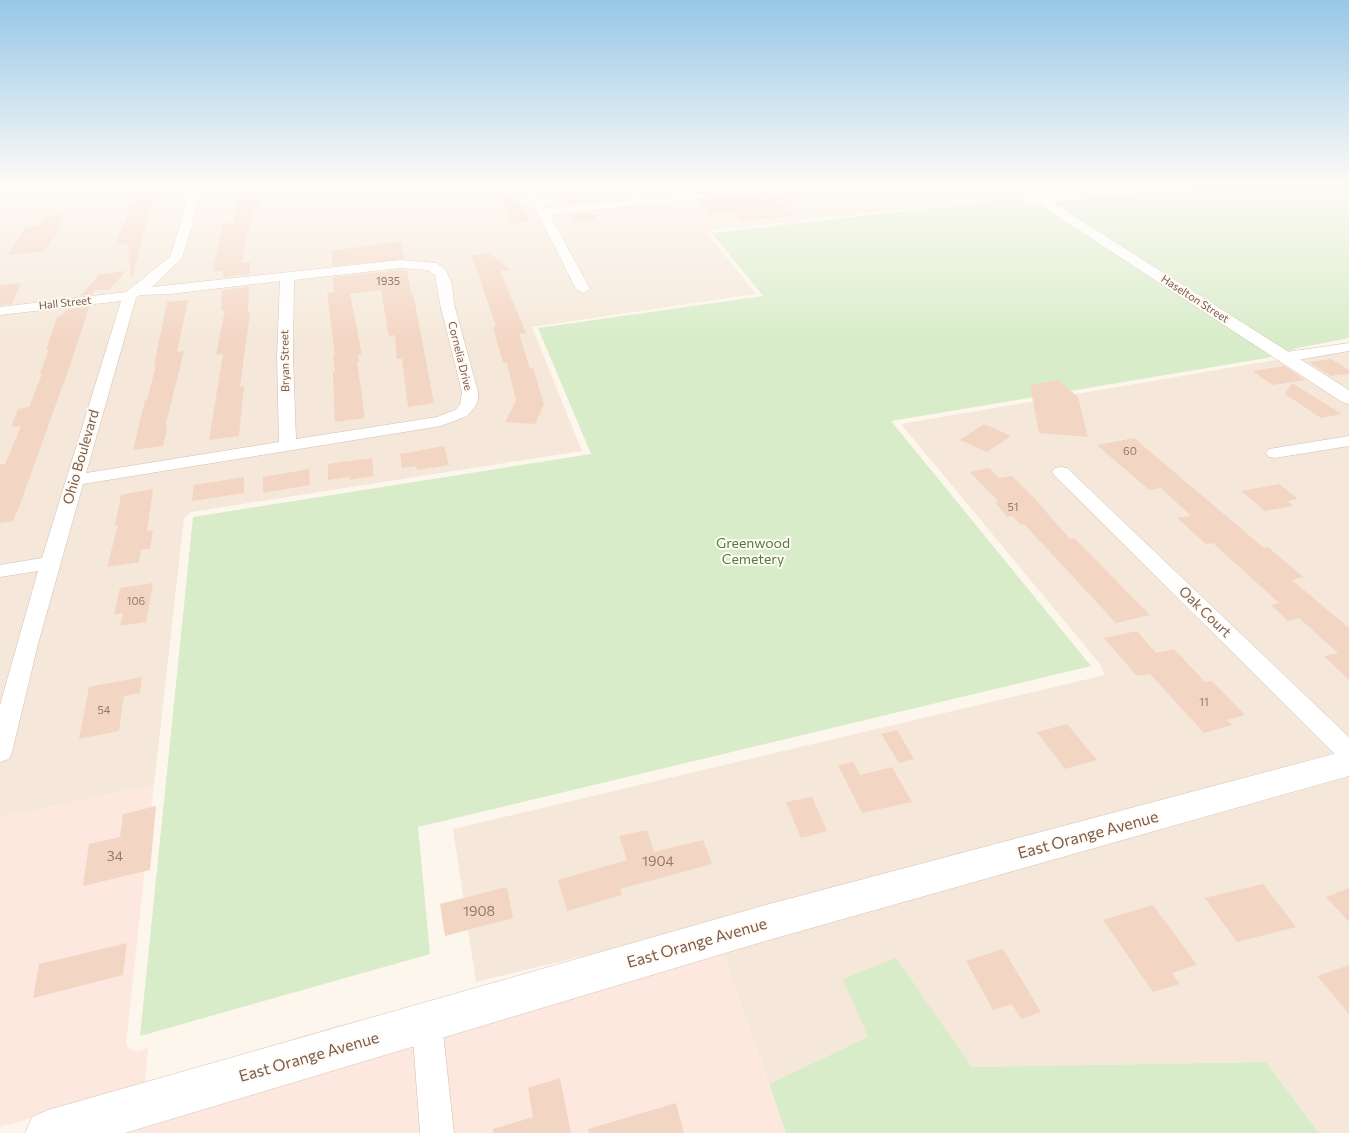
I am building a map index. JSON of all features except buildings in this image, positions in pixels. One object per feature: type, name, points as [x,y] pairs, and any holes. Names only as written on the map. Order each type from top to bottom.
[{"type":"main road","name":"East Orange Avenue","points":[[48,1133],[427,1024],[762,924],[1349,763]]},
{"type":"street","points":[[133,293],[176,258],[183,237]]},
{"type":"street","points":[[556,237],[583,289]]},
{"type":"street","name":"Haselton Street","points":[[1098,237],[1349,398]]},
{"type":"street","name":"Cornelia Drive","points":[[74,480],[441,421],[461,413],[467,407],[470,400],[470,392],[447,304],[445,286],[441,274],[436,268],[410,263],[287,278],[133,293]]},
{"type":"street","name":"Bryan Street","points":[[287,278],[284,357],[288,445]]},
{"type":"street","name":"Hall Street","points":[[0,310],[133,293]]},
{"type":"street","name":"Ohio Boulevard","points":[[0,752],[27,644],[74,480],[133,293]]},
{"type":"street","points":[[1286,357],[1349,347]]},
{"type":"street","points":[[1275,453],[1349,440]]},
{"type":"street","name":"Oak Court","points":[[1061,472],[1349,752]]},
{"type":"street","points":[[0,572],[50,563]]},
{"type":"street","points":[[427,1024],[437,1133]]},
{"type":"shaded area","points":[[0,237],[710,237],[756,294],[532,327],[582,451],[191,512],[184,518],[154,785],[0,818]]},
{"type":"shaded area","points":[[1349,345],[1349,392],[1292,356]]},
{"type":"shaded area","points":[[1281,359],[1349,403],[1349,749],[757,910],[690,930],[476,982],[453,829],[1105,675],[1100,664],[901,424]]},
{"type":"shaded area","points":[[1349,777],[1349,1133],[1319,1133],[1266,1062],[972,1067],[896,959],[869,1037],[769,1084],[722,952]]},
{"type":"shaded area","points":[[154,785],[126,1044],[131,1050],[139,1051],[148,1048],[145,1084],[336,1026],[454,998],[0,1127],[0,818]]},
{"type":"shaded area","points":[[722,952],[786,1133],[110,1133]]},
{"type":"green space","name":"Greenwood Cemetery","points":[[715,237],[1349,237],[1349,338],[1298,348],[1267,358],[891,421],[1091,666],[418,827],[430,954],[140,1036],[193,517],[591,454],[538,328],[763,296]]},
{"type":"green space","points":[[896,958],[972,1067],[1266,1062],[1319,1133],[786,1133],[769,1084],[868,1037],[843,979]]}]
